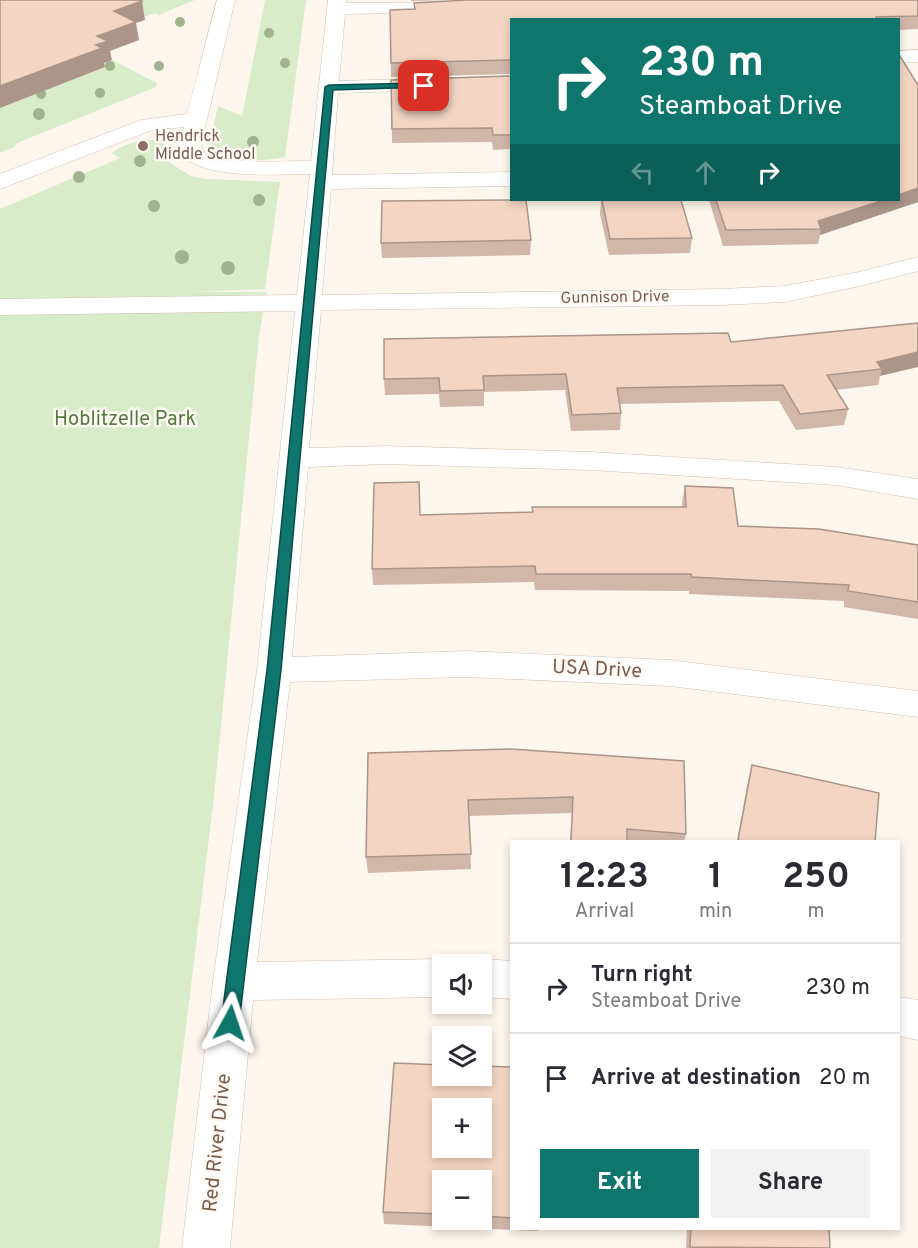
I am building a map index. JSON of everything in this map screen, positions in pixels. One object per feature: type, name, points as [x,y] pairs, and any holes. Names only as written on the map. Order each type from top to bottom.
[{"type":"street","points":[[226,0],[190,145],[195,156],[213,164],[319,174],[510,179]]},
{"type":"street","points":[[337,4],[430,9],[476,6]]},
{"type":"street","name":"Red River Drive","points":[[206,1248],[234,981],[274,670],[319,174],[337,4]]},
{"type":"street","points":[[900,57],[918,56]]},
{"type":"street","points":[[329,87],[510,82]]},
{"type":"street","points":[[0,182],[148,124],[197,119]]},
{"type":"street","name":"Gunnison Drive","points":[[0,307],[721,297],[785,294],[860,279],[918,264]]},
{"type":"street","points":[[294,458],[386,455],[591,461],[836,476],[918,489]]},
{"type":"street","name":"USA Drive","points":[[274,670],[466,664],[670,673],[918,705]]},
{"type":"street","points":[[234,981],[432,978]]},
{"type":"street","points":[[492,979],[510,980]]},
{"type":"street","points":[[900,1016],[918,1020]]},
{"type":"green space","points":[[102,0],[195,0],[159,15],[155,13],[141,18]]},
{"type":"green space","points":[[265,0],[306,0],[285,157],[244,160],[222,157],[209,148],[218,106],[242,116]]},
{"type":"green space","points":[[112,60],[157,83],[156,87],[17,143],[14,147],[0,153],[0,108],[104,67],[100,65]]},
{"type":"green space","name":"Hoblitzelle Park","points":[[153,140],[164,144],[170,163],[191,176],[206,179],[280,182],[265,289],[191,292],[267,292],[259,335],[214,797],[159,1248],[0,1248],[0,209],[120,158],[112,153],[121,147]]},
{"type":"building","points":[[0,0],[142,1],[114,11],[136,22],[97,36],[108,41],[96,45],[102,48],[0,86]]},
{"type":"building","points":[[467,0],[918,0],[918,16],[510,18],[510,60],[391,63],[390,10],[415,9],[414,3]]},
{"type":"building","points":[[900,56],[918,85],[918,188],[900,194]]},
{"type":"building","points":[[510,76],[510,135],[493,135],[492,128],[392,129],[391,80]]},
{"type":"building","points":[[382,201],[526,201],[531,240],[381,243]]},
{"type":"building","points":[[602,201],[681,201],[692,238],[610,239]]},
{"type":"building","points":[[716,201],[881,201],[818,221],[821,229],[726,230]]},
{"type":"building","points":[[918,323],[918,352],[877,362],[882,369],[827,375],[848,409],[800,414],[783,385],[617,388],[621,413],[572,415],[566,374],[483,376],[484,390],[440,391],[439,378],[384,379],[384,339],[728,333],[731,342]]},
{"type":"building","points":[[419,482],[420,515],[533,512],[532,507],[686,507],[685,486],[733,488],[738,526],[819,529],[918,545],[918,602],[848,591],[849,585],[692,577],[691,574],[536,574],[535,566],[372,569],[374,483]]},
{"type":"building","points":[[511,749],[684,761],[686,834],[627,829],[627,840],[571,840],[573,797],[468,800],[471,854],[366,857],[368,753]]},
{"type":"building","points":[[752,765],[879,793],[875,840],[738,840]]},
{"type":"building","points":[[394,1063],[432,1065],[432,1086],[492,1086],[492,1066],[510,1067],[510,1218],[492,1217],[492,1170],[432,1170],[432,1214],[383,1212]]},
{"type":"building","points":[[691,1230],[829,1230],[830,1248],[690,1247]]},
{"type":"place","name":"Hendrick Middle School","points":[[143,146]]},
{"type":"route","points":[[230,1023],[274,670],[329,87],[424,86]]}]
